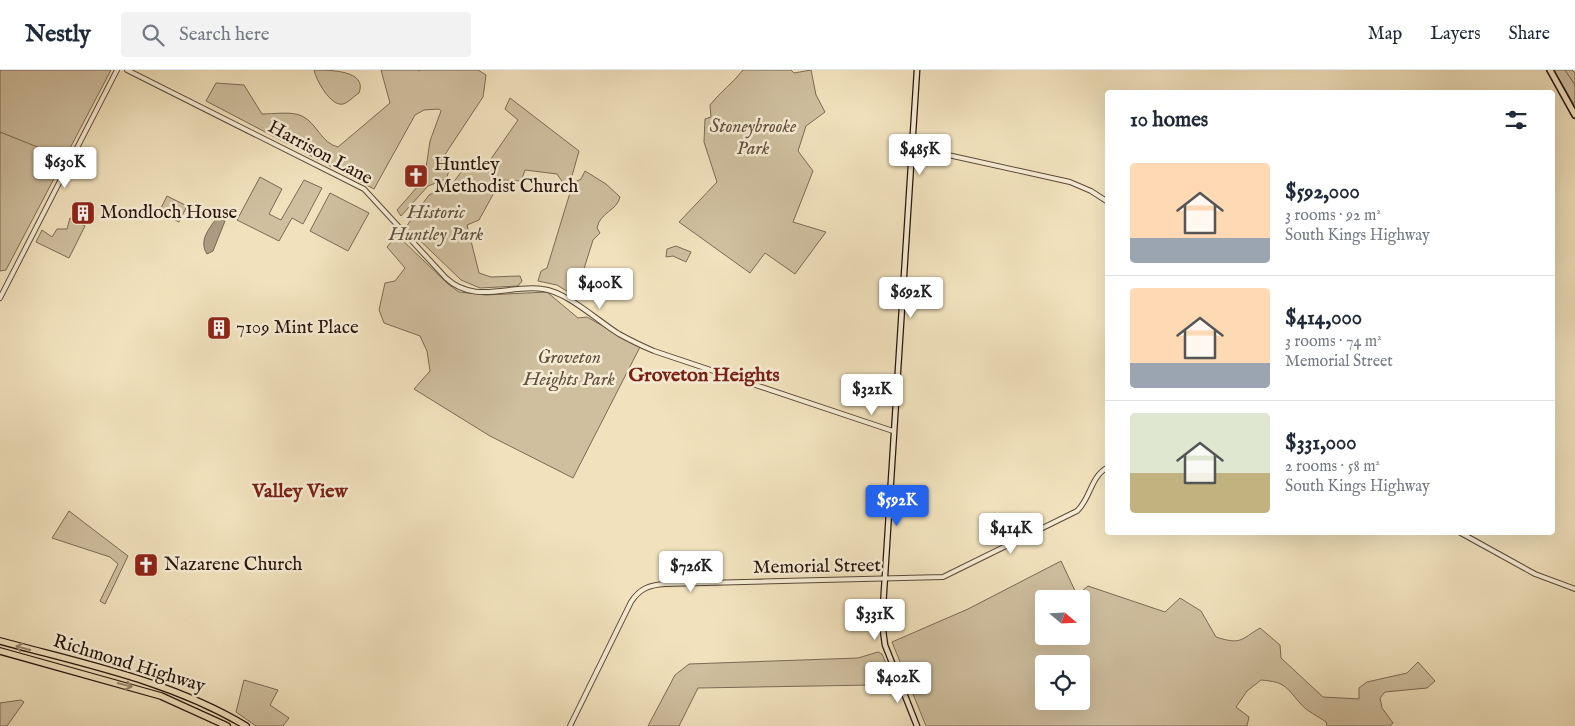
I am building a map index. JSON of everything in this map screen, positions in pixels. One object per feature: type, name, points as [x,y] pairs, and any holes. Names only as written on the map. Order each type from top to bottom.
[{"type":"highway","name":"Richmond Highway","points":[[0,641],[177,691],[207,704],[246,726]]},
{"type":"highway","name":"Richmond Highway","points":[[0,651],[160,696],[227,726]]},
{"type":"main road","points":[[917,726],[886,645],[882,623],[918,70]]},
{"type":"main road","points":[[1550,70],[1575,115]]},
{"type":"street","points":[[0,298],[117,70]]},
{"type":"street","name":"Harrison Lane","points":[[127,70],[364,189],[446,278],[458,287],[482,292],[537,288],[551,290],[618,333],[654,351],[893,431]]},
{"type":"street","points":[[912,147],[1070,182],[1091,191],[1105,200]]},
{"type":"street","name":"Memorial Street","points":[[570,726],[631,602],[639,592],[648,587],[665,584],[947,576],[1069,517],[1084,504],[1096,476],[1105,469]]},
{"type":"street","points":[[1464,535],[1535,574],[1575,589]]},
{"type":"green space","points":[[0,70],[111,70],[6,270],[0,271]]},
{"type":"green space","points":[[314,70],[337,71],[353,76],[360,85],[359,93],[349,101],[338,104],[325,92]]},
{"type":"green space","points":[[381,70],[478,70],[486,75],[483,97],[440,162],[442,168],[449,171],[446,179],[428,186],[401,216],[397,210],[419,185],[425,175],[430,141],[441,111],[439,109],[424,110],[415,115],[374,189],[206,101],[216,83],[244,85],[262,114],[298,114],[312,123],[327,141],[338,147],[390,103]]},
{"type":"green space","name":"Stoneybrooke Park","points":[[743,70],[791,70],[794,73],[811,70],[816,95],[825,112],[806,126],[798,151],[813,171],[793,222],[826,232],[795,274],[765,253],[750,273],[679,222],[717,182],[704,142],[705,119],[711,117],[710,105]]},
{"type":"green space","points":[[1554,70],[1572,70],[1575,73],[1575,106]]},
{"type":"green space","name":"Historic Huntley Park","points":[[510,98],[579,151],[568,190],[557,174],[525,170],[521,181],[501,180],[479,220],[467,225],[479,273],[491,277],[520,276],[522,281],[518,286],[480,288],[461,280],[406,227],[429,195],[453,183],[472,157],[486,166],[518,120],[505,109]]},
{"type":"green space","points":[[585,171],[606,184],[620,197],[616,205],[601,218],[597,228],[600,233],[593,240],[577,291],[573,295],[557,285],[538,281],[541,271],[547,268],[573,183],[581,179]]},
{"type":"green space","points":[[260,177],[282,189],[269,214],[281,220],[304,180],[322,188],[303,224],[292,218],[279,241],[237,220]]},
{"type":"green space","points":[[330,193],[369,213],[348,251],[310,231]]},
{"type":"green space","points":[[167,196],[187,206],[179,222],[159,212]]},
{"type":"green space","points":[[70,218],[85,226],[69,258],[36,242],[42,230],[52,237],[57,229],[67,229]]},
{"type":"green space","name":"Groveton Heights Park","points":[[397,235],[448,284],[459,292],[486,295],[547,292],[578,318],[587,317],[640,347],[573,478],[490,436],[414,389],[430,371],[427,351],[420,336],[384,323],[379,310],[385,283],[395,281],[405,268],[387,247]]},
{"type":"green space","points":[[676,246],[691,252],[686,262],[673,256],[666,257],[667,249]]},
{"type":"green space","points":[[69,511],[128,556],[105,604],[100,601],[118,564],[110,557],[52,538]]},
{"type":"green space","points":[[1061,561],[1075,590],[1035,590],[1035,645],[1090,645],[1090,590],[1083,590],[1088,586],[1165,612],[1180,598],[1201,611],[1216,637],[1231,641],[1240,640],[1260,628],[1280,645],[1281,658],[1323,697],[1359,699],[1359,688],[1367,682],[1407,673],[1418,662],[1435,681],[1427,688],[1385,692],[1380,698],[1382,708],[1393,723],[1390,726],[1327,726],[1326,722],[1305,708],[1284,686],[1275,682],[1261,680],[1247,691],[1236,707],[1249,717],[1247,726],[926,726],[892,642],[968,609]]},
{"type":"green space","points":[[878,652],[882,654],[892,677],[873,685],[698,688],[679,726],[648,726],[675,675],[689,664],[858,658]]},
{"type":"green space","points":[[244,680],[278,690],[270,705],[289,718],[283,726],[256,726],[236,712]]},
{"type":"green space","points":[[21,700],[24,702],[7,726],[0,726],[0,703]]},
{"type":"shaded area","points":[[218,216],[225,221],[213,251],[207,254],[204,239]]},
{"type":"waterway","points":[[1565,70],[1575,85]]},
{"type":"waterway","points":[[0,132],[50,152],[61,154]]},
{"type":"place","name":"Huntley Methodist Church","points":[[416,176]]},
{"type":"place","name":"Mondloch House","points":[[83,213]]},
{"type":"place","name":"7109 Mint Place","points":[[219,328]]},
{"type":"place","name":"Nazarene Church","points":[[146,565]]},
{"type":"district","name":"Groveton Heights","points":[[704,375]]},
{"type":"district","name":"Valley View","points":[[300,491]]}]
